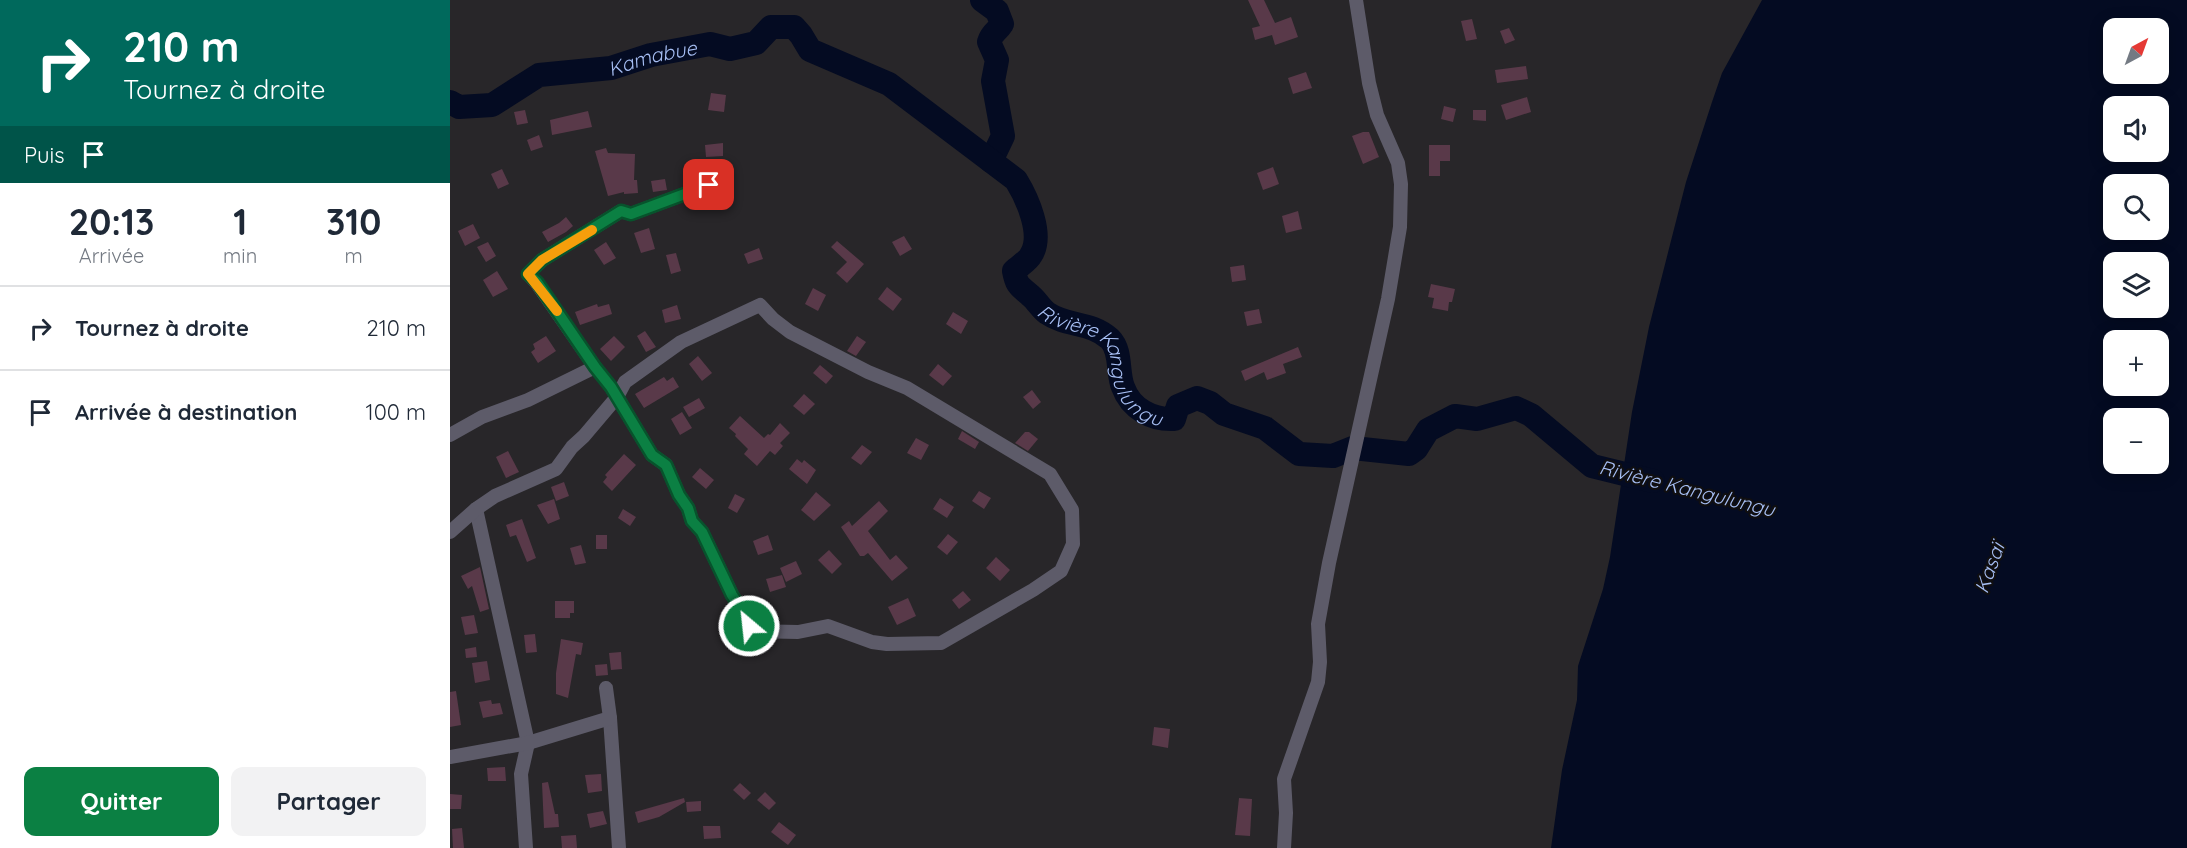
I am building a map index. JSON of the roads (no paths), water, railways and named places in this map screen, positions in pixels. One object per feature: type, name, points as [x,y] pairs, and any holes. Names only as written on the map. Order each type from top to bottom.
[{"type":"street","points":[[1284,848],[1286,813],[1284,779],[1318,682],[1320,662],[1318,624],[1352,456],[1388,299],[1400,227],[1401,184],[1398,163],[1377,116],[1369,83],[1356,0]]},
{"type":"street","points":[[450,532],[495,496],[556,469],[572,447],[617,397],[625,382],[681,342],[760,305],[790,332],[860,368],[907,388],[1050,474],[1072,510],[1073,544],[1061,571],[941,643],[872,642],[828,626],[798,632],[750,629],[749,621],[732,595],[702,532],[692,521],[688,508],[679,495],[666,465],[652,455],[617,397],[562,317],[528,274],[542,260],[621,211],[631,214],[709,185]]},
{"type":"street","points":[[450,435],[482,417],[528,400],[595,367]]},
{"type":"street","points":[[476,509],[528,743],[521,774],[526,848]]},
{"type":"street","points":[[606,688],[619,848]]},
{"type":"street","points":[[450,757],[528,743],[610,718]]},
{"type":"water","name":"Kasaï","points":[[1762,0],[2187,0],[2187,848],[1551,848],[1562,770],[1577,700],[1578,666],[1603,589],[1632,412],[1649,327],[1686,182],[1722,73]]},
{"type":"waterway","points":[[982,0],[997,11],[1002,24],[989,42],[997,60],[993,81],[1003,136],[991,161]]},
{"type":"waterway","name":"Rivière Kangulungu","points":[[450,102],[459,107],[492,105],[539,75],[611,68],[651,55],[710,44],[730,49],[756,43],[771,27],[794,27],[810,50],[889,84],[1016,180],[1029,206],[1036,237],[1035,247],[1030,257],[1014,271],[1018,283],[1047,313],[1062,320],[1095,329],[1110,339],[1118,356],[1123,387],[1131,401],[1143,412],[1158,418],[1174,419],[1178,406],[1197,398],[1210,403],[1224,414],[1265,428],[1299,454],[1333,456],[1353,448],[1409,454],[1416,449],[1428,430],[1455,416],[1477,419],[1516,408],[1531,415],[1592,466],[1653,481]]},
{"type":"water label","name":"Kamabue","points":[[652,57]]}]
